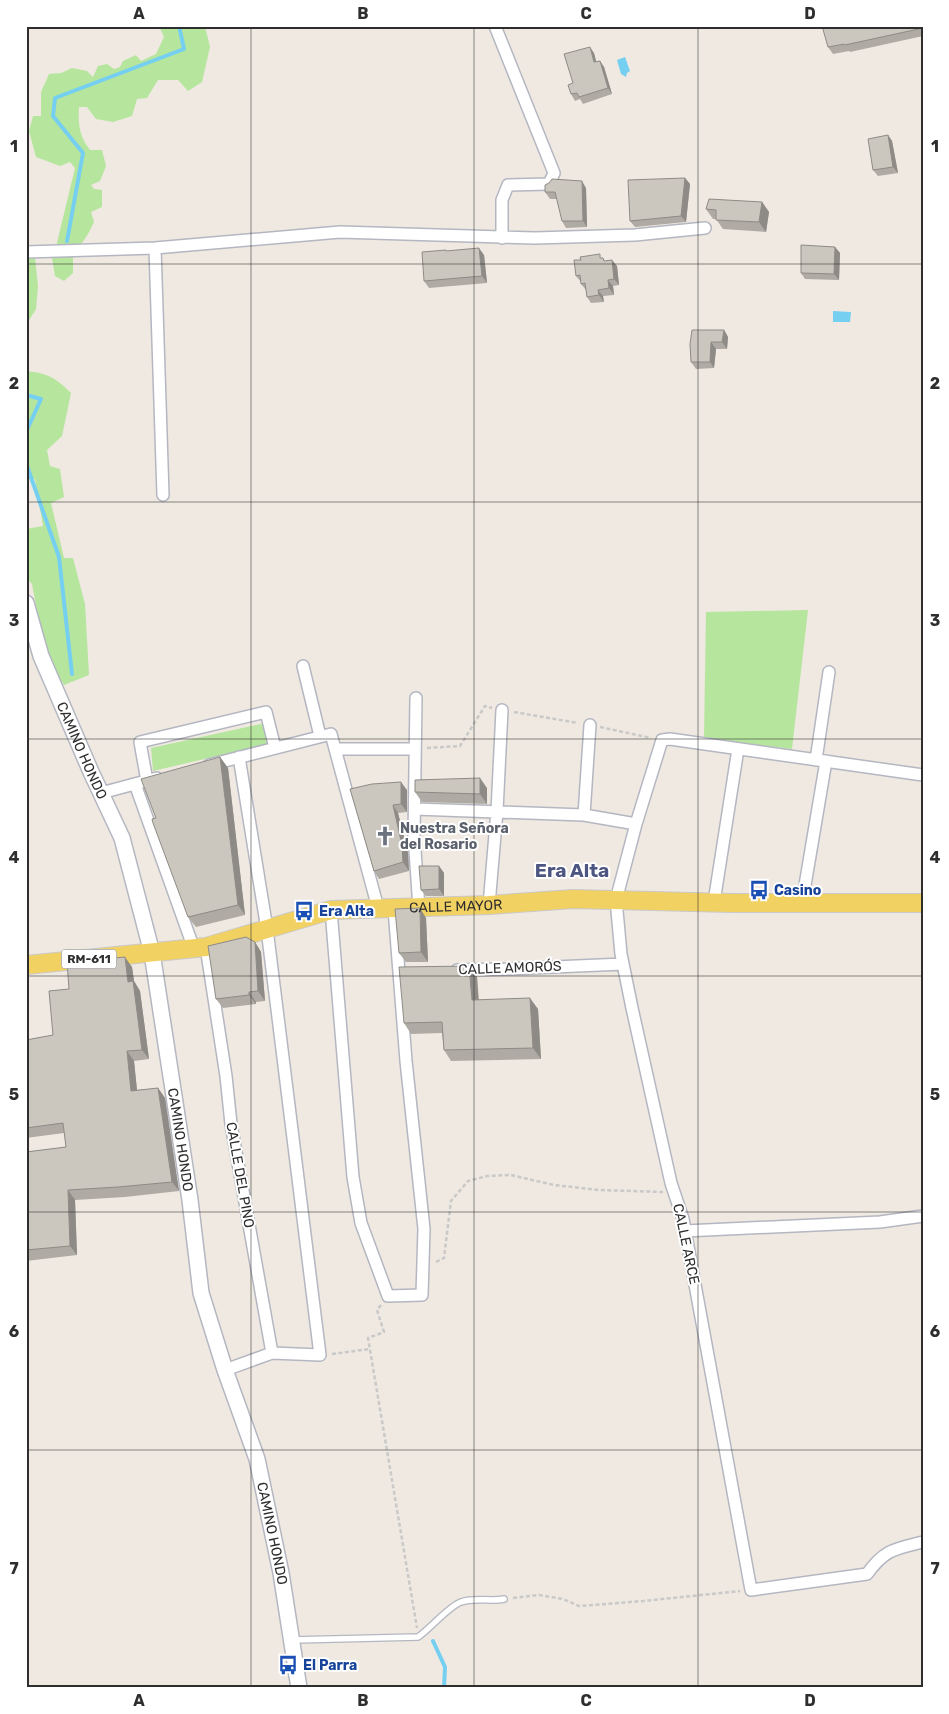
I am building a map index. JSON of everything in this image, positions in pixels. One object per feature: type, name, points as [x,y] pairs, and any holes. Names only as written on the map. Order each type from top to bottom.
[{"type":"main road","name":"CAMINO HONDO","points":[[26,603],[41,656],[122,838],[152,953],[190,1200],[201,1293],[256,1459],[281,1574],[299,1688]]},
{"type":"main road","name":"CALLE MAYOR","points":[[152,953],[200,948],[331,910],[489,905],[572,899],[616,900]]},
{"type":"main road","name":"RM-611","points":[[616,900],[923,903]]},
{"type":"main road","name":"RM-611","points":[[26,965],[152,953]]},
{"type":"street","points":[[494,26],[554,174],[549,184],[508,185],[502,200],[502,238]]},
{"type":"street","points":[[26,252],[155,248],[340,232],[502,238],[635,235],[705,228]]},
{"type":"street","points":[[155,248],[163,495]]},
{"type":"street","points":[[303,666],[320,736]]},
{"type":"street","points":[[802,903],[821,761],[829,672]]},
{"type":"street","points":[[416,698],[414,836],[419,908]]},
{"type":"street","points":[[489,905],[497,811],[502,710]]},
{"type":"street","points":[[147,781],[140,742],[266,712],[275,748]]},
{"type":"street","points":[[584,815],[590,725]]},
{"type":"street","points":[[202,767],[331,734],[386,909],[403,970],[424,1229],[422,1294],[388,1296],[361,1223],[353,1177],[331,910]]},
{"type":"street","points":[[616,900],[636,824],[662,740],[670,739],[923,775]]},
{"type":"street","points":[[335,749],[415,749]]},
{"type":"street","points":[[714,902],[738,749]]},
{"type":"street","points":[[225,1370],[272,1353],[320,1355],[267,929],[239,757]]},
{"type":"street","points":[[101,793],[166,776]]},
{"type":"street","name":"CALLE DEL PINO","points":[[135,784],[200,948],[226,1076],[231,1124],[272,1353]]},
{"type":"street","points":[[415,809],[584,815],[636,824]]},
{"type":"street","name":"CALLE ARCE","points":[[616,900],[623,964],[674,1192],[685,1231],[751,1590]]},
{"type":"street","name":"CALLE AMORÓS","points":[[447,970],[623,964]]},
{"type":"street","points":[[685,1231],[880,1222],[923,1216]]},
{"type":"street","points":[[751,1590],[867,1574],[890,1551],[923,1542]]},
{"type":"lane","points":[[292,1640],[418,1637],[429,1630],[460,1602],[474,1600],[498,1601],[504,1599]]},
{"type":"path","points":[[415,749],[460,746],[485,706],[662,740]]},
{"type":"path","points":[[423,1268],[444,1258],[451,1201],[468,1182],[487,1176],[511,1175],[554,1185],[599,1190],[674,1192]]},
{"type":"path","points":[[388,1296],[377,1310],[384,1332],[368,1338],[418,1637]]},
{"type":"path","points":[[320,1355],[370,1349]]},
{"type":"path","points":[[504,1599],[539,1595],[563,1600],[579,1606],[643,1602],[751,1590]]},
{"type":"green space","points":[[159,26],[205,26],[210,47],[202,82],[188,91],[178,80],[158,80],[147,98],[137,99],[132,116],[113,122],[96,119],[87,107],[79,107],[81,135],[90,150],[102,150],[106,166],[100,181],[91,185],[94,189],[102,190],[102,207],[91,212],[94,222],[73,256],[73,273],[64,281],[55,276],[52,258],[35,257],[38,286],[36,309],[26,325],[26,257],[54,255],[75,168],[70,162],[60,166],[36,157],[29,131],[33,116],[41,116],[41,92],[49,74],[61,73],[72,68],[87,71],[93,77],[98,66],[107,64],[114,69],[120,67],[123,61],[136,55],[141,61],[156,54],[164,37]]},
{"type":"green space","points":[[26,371],[51,377],[71,393],[62,436],[47,450],[50,466],[60,469],[64,497],[51,503],[64,558],[73,558],[85,604],[89,675],[64,685],[51,665],[40,627],[32,584],[26,577],[26,529],[43,526],[35,479],[26,479]]},
{"type":"green space","points":[[808,610],[792,749],[704,738],[706,612]]},
{"type":"green space","points":[[265,723],[269,744],[153,771],[151,748]]},
{"type":"water","points":[[625,57],[630,71],[626,77],[621,74],[617,60]]},
{"type":"water","points":[[833,311],[851,312],[850,322],[833,322]]},
{"type":"building","points":[[822,26],[923,26],[923,28],[828,47]]},
{"type":"building","points":[[590,47],[594,62],[600,61],[608,88],[579,97],[577,93],[571,94],[568,85],[573,83],[564,54]]},
{"type":"building","points":[[888,135],[893,167],[873,170],[868,139]]},
{"type":"building","points":[[685,178],[681,216],[630,221],[628,180]]},
{"type":"building","points":[[552,179],[582,181],[583,221],[562,221],[555,192],[545,192],[545,185]]},
{"type":"building","points":[[709,199],[762,202],[759,222],[716,220],[716,210],[706,209]]},
{"type":"building","points":[[801,245],[835,247],[834,274],[801,273]]},
{"type":"building","points":[[479,248],[482,276],[424,281],[422,252]]},
{"type":"building","points":[[600,254],[600,258],[603,258],[604,261],[612,260],[614,279],[608,280],[609,288],[598,290],[599,295],[587,297],[585,283],[581,284],[580,275],[576,276],[574,260],[581,260],[580,257]]},
{"type":"building","points":[[692,330],[724,330],[722,342],[711,342],[710,362],[691,362],[690,344]]},
{"type":"building","points":[[220,757],[238,905],[188,917],[153,823],[152,819],[156,818],[141,779]]},
{"type":"building","points":[[480,778],[480,794],[415,792],[415,780]]},
{"type":"building","points":[[401,782],[401,804],[393,805],[402,845],[403,862],[374,871],[350,789],[372,784]]},
{"type":"building","points":[[419,866],[439,866],[439,889],[421,890]]},
{"type":"building","points":[[420,908],[421,952],[399,953],[395,909]]},
{"type":"building","points":[[246,937],[255,942],[258,991],[249,992],[249,995],[216,999],[208,946]]},
{"type":"building","points":[[125,957],[128,982],[133,981],[142,1050],[127,1051],[131,1091],[158,1088],[172,1182],[68,1190],[70,1246],[26,1250],[26,1152],[66,1147],[63,1123],[26,1128],[26,1040],[53,1035],[49,991],[69,989],[67,962]]},
{"type":"building","points":[[469,966],[472,1000],[530,998],[533,1048],[444,1050],[442,1022],[404,1023],[399,967]]},
{"type":"waterway","points":[[67,241],[83,153],[53,116],[55,98],[184,49],[179,26]]},
{"type":"waterway","points":[[26,395],[41,399],[26,432]]},
{"type":"waterway","points":[[26,463],[59,557],[72,674]]},
{"type":"waterway","points":[[433,1641],[445,1667],[444,1688]]},
{"type":"place","name":"Nuestra Señora del Rosario","points":[[385,836]]},
{"type":"place","name":"Casino","points":[[759,890]]},
{"type":"place","name":"Era Alta","points":[[304,911]]},
{"type":"place","name":"El Parra","points":[[288,1665]]},
{"type":"district","name":"Era Alta","points":[[572,870]]}]
